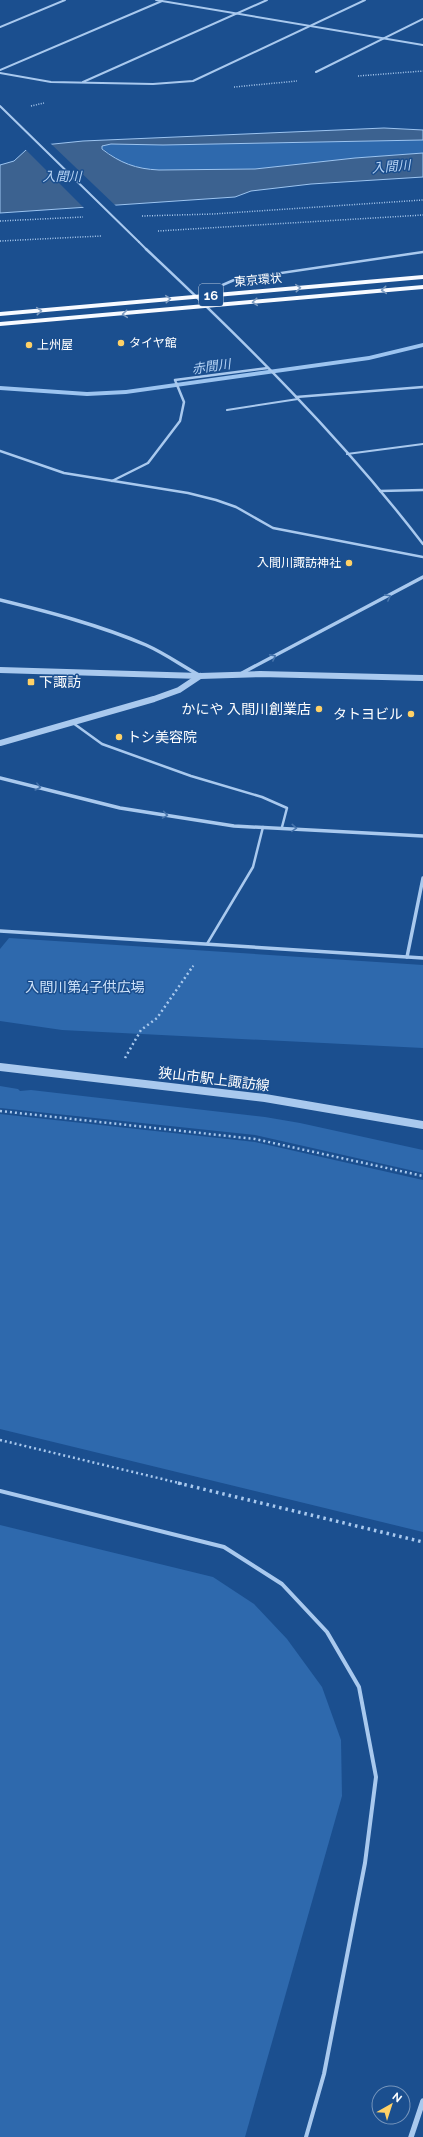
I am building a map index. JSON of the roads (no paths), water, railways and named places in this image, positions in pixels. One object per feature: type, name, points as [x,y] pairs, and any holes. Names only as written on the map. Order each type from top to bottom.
[{"type":"highway","name":"東京環状","points":[[0,314],[198,298],[423,277]]},
{"type":"highway","name":"東京環状","points":[[0,324],[423,287]]},
{"type":"street","points":[[0,27],[65,0]]},
{"type":"street","points":[[156,0],[423,44]]},
{"type":"street","points":[[0,70],[162,0]]},
{"type":"street","points":[[81,83],[267,0]]},
{"type":"street","points":[[0,73],[51,82],[160,84],[193,81],[365,0]]},
{"type":"street","points":[[316,72],[423,19]]},
{"type":"street","points":[[0,106],[139,242],[208,307],[274,374],[380,491],[423,544]]},
{"type":"street","points":[[207,296],[218,287],[234,280],[423,252]]},
{"type":"street","points":[[111,481],[148,463],[180,421],[184,402],[176,381],[268,368]]},
{"type":"street","points":[[297,398],[423,387]]},
{"type":"street","points":[[0,451],[64,473],[188,493],[216,500],[236,507],[273,528],[423,557]]},
{"type":"street","points":[[380,491],[423,490]]},
{"type":"street","points":[[238,676],[423,577]]},
{"type":"street","points":[[0,600],[47,611],[116,634],[147,646],[200,676]]},
{"type":"street","points":[[0,670],[200,676],[423,678]]},
{"type":"street","points":[[0,743],[173,693],[200,676]]},
{"type":"street","points":[[0,778],[120,808],[234,826],[282,827],[423,836]]},
{"type":"street","points":[[407,957],[423,878]]},
{"type":"street","points":[[0,931],[423,958]]},
{"type":"street","name":"狭山市駅上諏訪線","points":[[0,1066],[245,1095],[349,1110],[423,1125]]},
{"type":"street","points":[[411,2137],[423,2101]]},
{"type":"lane","points":[[227,410],[297,398]]},
{"type":"lane","points":[[347,454],[423,444]]},
{"type":"lane","points":[[73,723],[102,744],[191,776],[262,797],[286,808],[282,827]]},
{"type":"lane","points":[[207,944],[253,867],[263,826]]},
{"type":"lane","points":[[0,1490],[224,1547],[282,1584],[327,1632],[359,1687],[369,1733],[376,1777],[365,1863],[329,2050],[324,2074],[306,2137]]},
{"type":"water","name":"入間川","points":[[384,128],[423,130],[423,140],[163,145],[111,144],[102,146],[102,149],[122,162],[136,167],[159,170],[255,169],[355,158],[423,153],[423,177],[311,184],[251,191],[235,197],[0,213],[0,165],[14,161],[26,150],[34,146],[83,141]]},
{"type":"waterway","name":"赤間川","points":[[0,388],[87,394],[126,392],[369,358],[423,345]]},
{"type":"place","name":"タイヤ館","points":[[121,343]]},
{"type":"place","name":"上州屋","points":[[29,345]]},
{"type":"place","name":"入間川諏訪神社","points":[[349,563]]},
{"type":"place","name":"下諏訪","points":[[31,682]]},
{"type":"place","name":"かにや 入間川創業店","points":[[319,709]]},
{"type":"place","name":"タトヨビル","points":[[411,714]]},
{"type":"place","name":"トシ美容院","points":[[119,737]]},
{"type":"park label","name":"入間川第4子供広場","points":[[85,987]]}]
